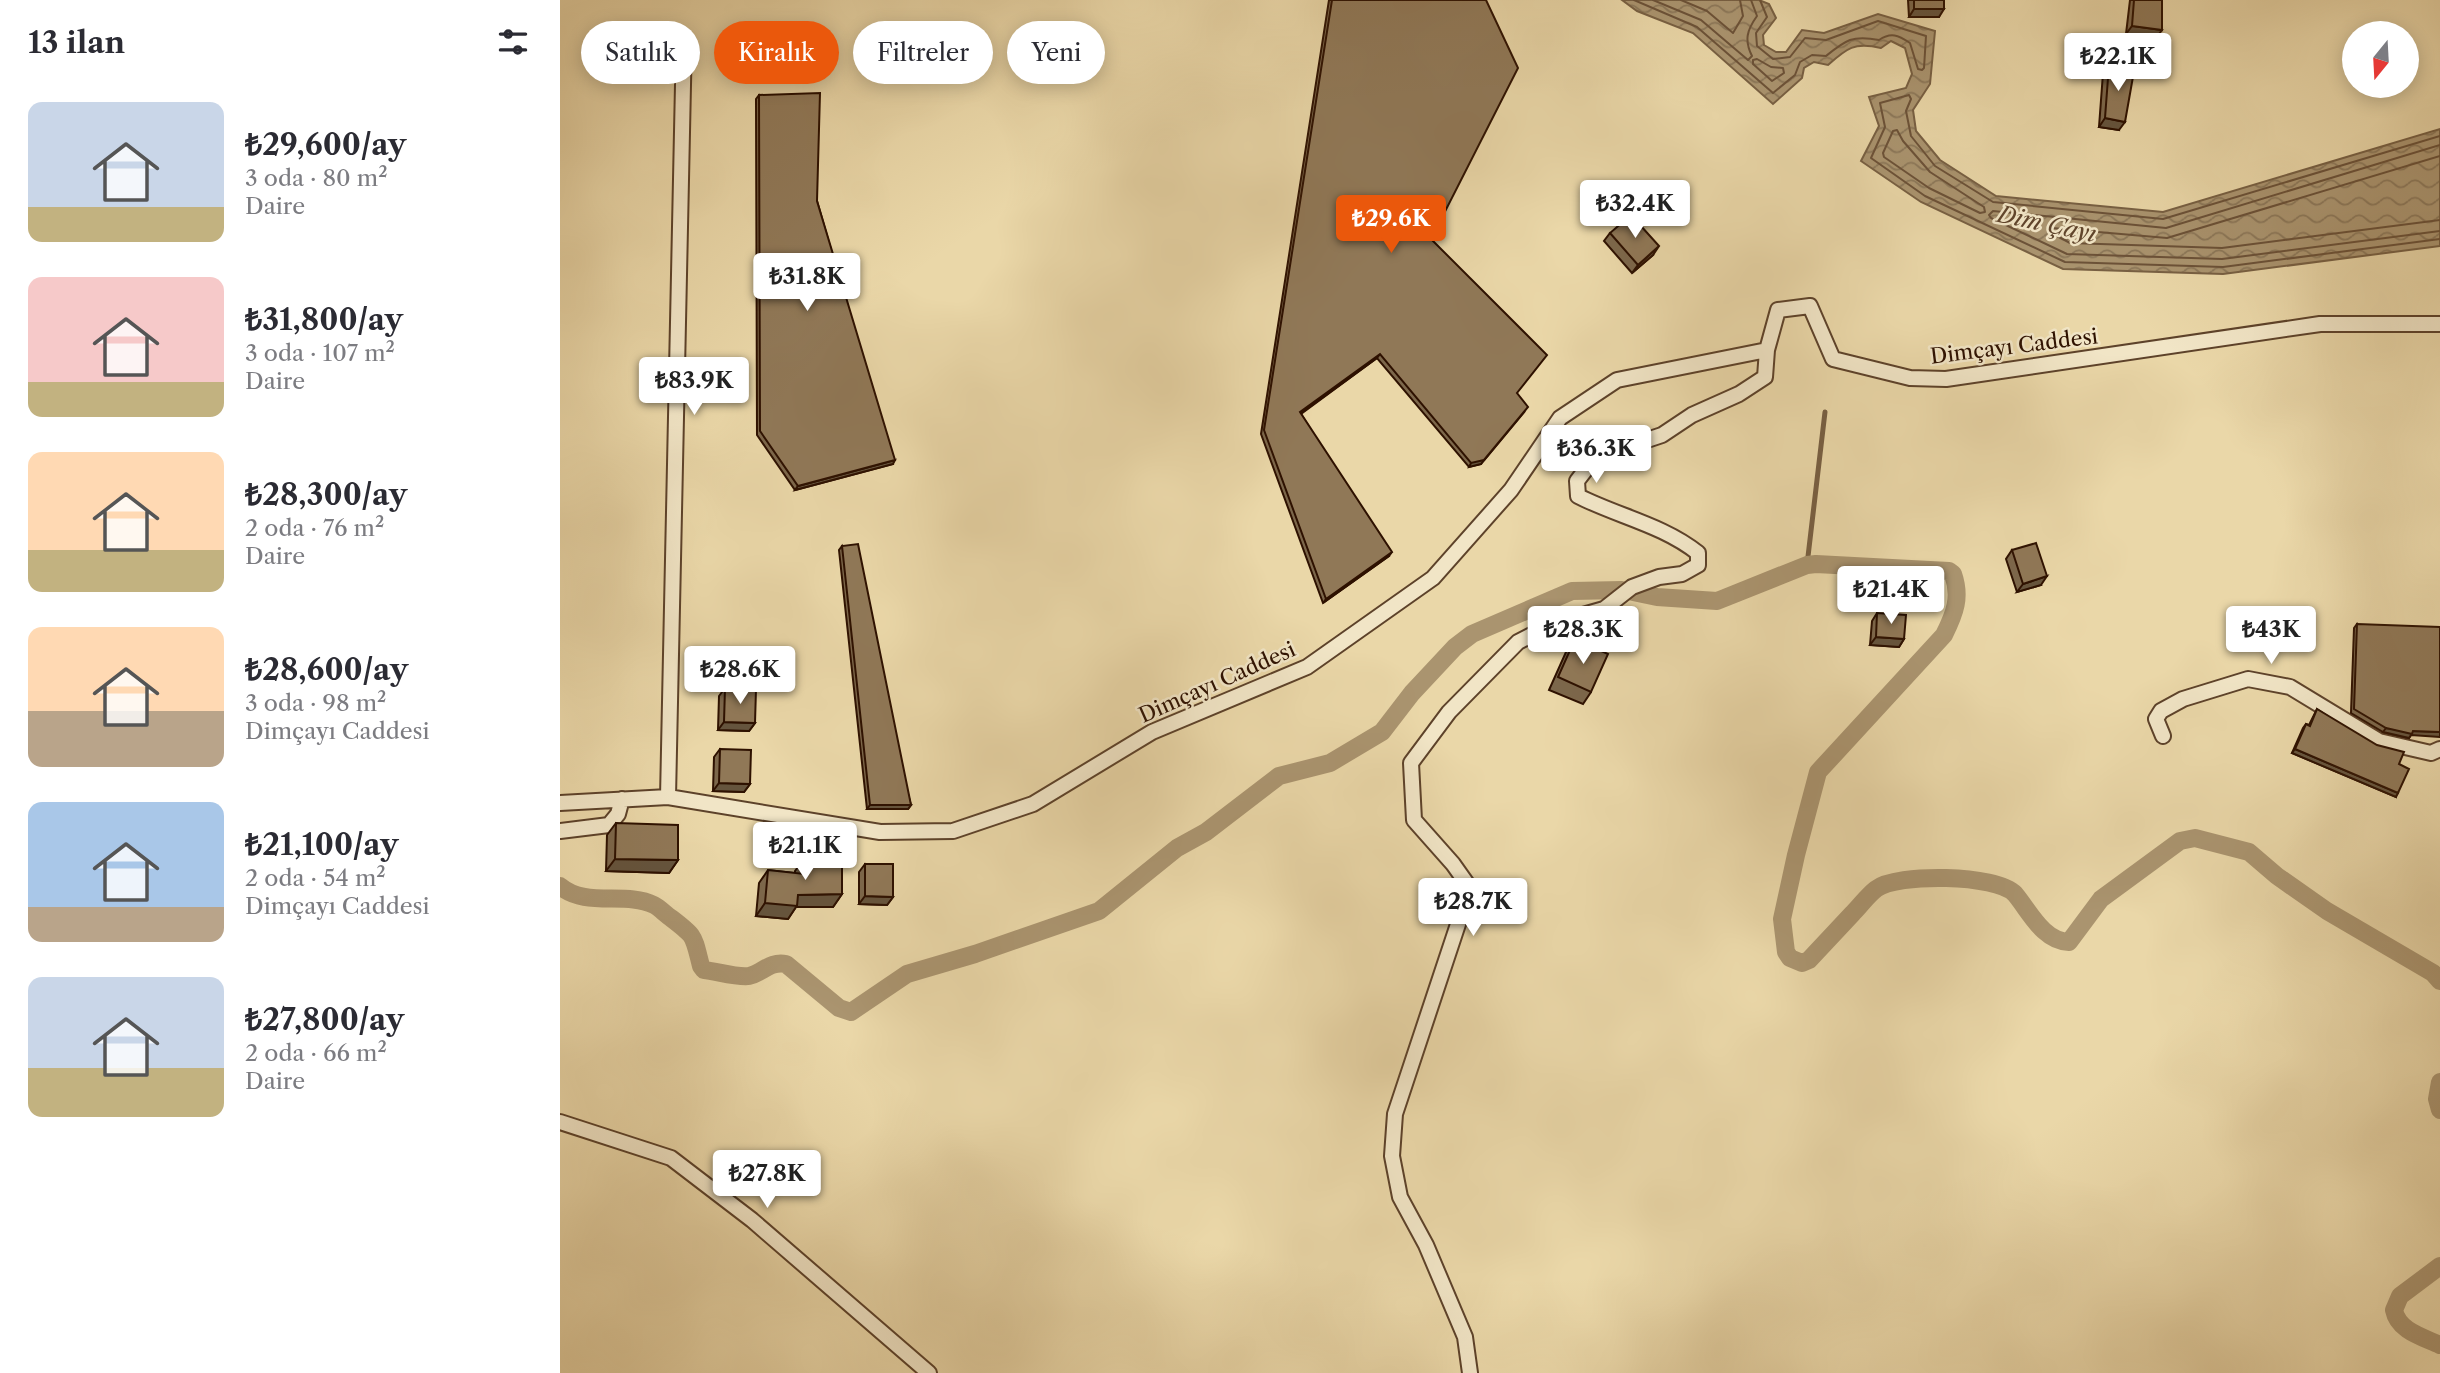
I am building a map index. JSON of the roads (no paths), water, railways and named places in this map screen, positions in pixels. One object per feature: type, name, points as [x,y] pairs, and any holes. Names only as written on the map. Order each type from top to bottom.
[{"type":"street","points":[[668,797],[683,84]]},
{"type":"street","name":"Dimçayı Caddesi","points":[[560,803],[668,797],[880,832],[954,831],[1033,804],[1152,732],[1307,667],[1433,578],[1511,490],[1560,418],[1617,380],[1767,350],[1778,310],[1810,306],[1833,359],[1910,378],[1946,379],[2320,324],[2440,324]]},
{"type":"street","points":[[1471,1373],[1465,1337],[1426,1245],[1400,1197],[1392,1156],[1395,1114],[1469,888],[1452,864],[1413,820],[1411,763],[1449,712],[1518,642],[1555,623],[1604,609],[1628,590],[1659,577],[1682,574],[1698,565],[1698,554],[1685,543],[1650,526],[1606,511],[1578,496],[1577,481],[1590,464],[1662,435],[1692,415],[1739,394],[1765,377],[1767,350]]},
{"type":"street","points":[[2163,736],[2156,719],[2161,711],[2183,699],[2248,679],[2290,687],[2379,741],[2431,753],[2440,749]]},
{"type":"street","points":[[560,831],[609,825],[618,814],[622,799]]},
{"type":"street","points":[[560,1122],[671,1158],[752,1220],[929,1373]]},
{"type":"water","name":"Dim Çayı","points":[[1622,0],[1759,0],[1769,4],[1776,18],[1763,35],[1764,45],[1776,52],[1786,52],[1802,30],[1824,33],[1878,14],[1935,31],[1930,84],[1913,110],[1916,131],[1940,160],[1996,196],[2163,212],[2440,129],[2440,246],[2223,274],[2063,269],[1921,202],[1861,161],[1879,126],[1869,97],[1906,88],[1912,74],[1905,48],[1891,41],[1881,48],[1857,46],[1840,54],[1828,65],[1814,62],[1804,68],[1802,78],[1773,104],[1693,33],[1637,11]]},
{"type":"waterway","points":[[1807,565],[1825,412]]},
{"type":"waterway","points":[[1633,592],[1657,597],[1717,601],[1807,565],[1816,564],[1949,571],[1953,574],[1957,590],[1956,605],[1944,635],[1818,772],[1782,919],[1786,952],[1790,958],[1802,963],[1809,960],[1876,889],[1904,880],[1924,878],[1968,879],[2004,887],[2015,894],[2044,931],[2052,937],[2069,942],[2101,899],[2180,841],[2195,838],[2249,852],[2277,876],[2327,911],[2433,973],[2440,981]]},
{"type":"waterway","points":[[560,886],[570,893],[582,896],[631,899],[654,905],[689,933],[695,942],[704,970],[745,976],[775,964],[786,964],[839,1008],[851,1012],[907,974],[975,954],[1099,911],[1177,848],[1206,832],[1279,776],[1330,763],[1382,732],[1412,693],[1455,647],[1472,634],[1572,591],[1622,590]]},
{"type":"waterway","points":[[2440,1082],[2437,1099],[2440,1110]]},
{"type":"waterway","points":[[2440,1266],[2400,1296],[2394,1310],[2396,1317],[2406,1328],[2440,1345]]}]
